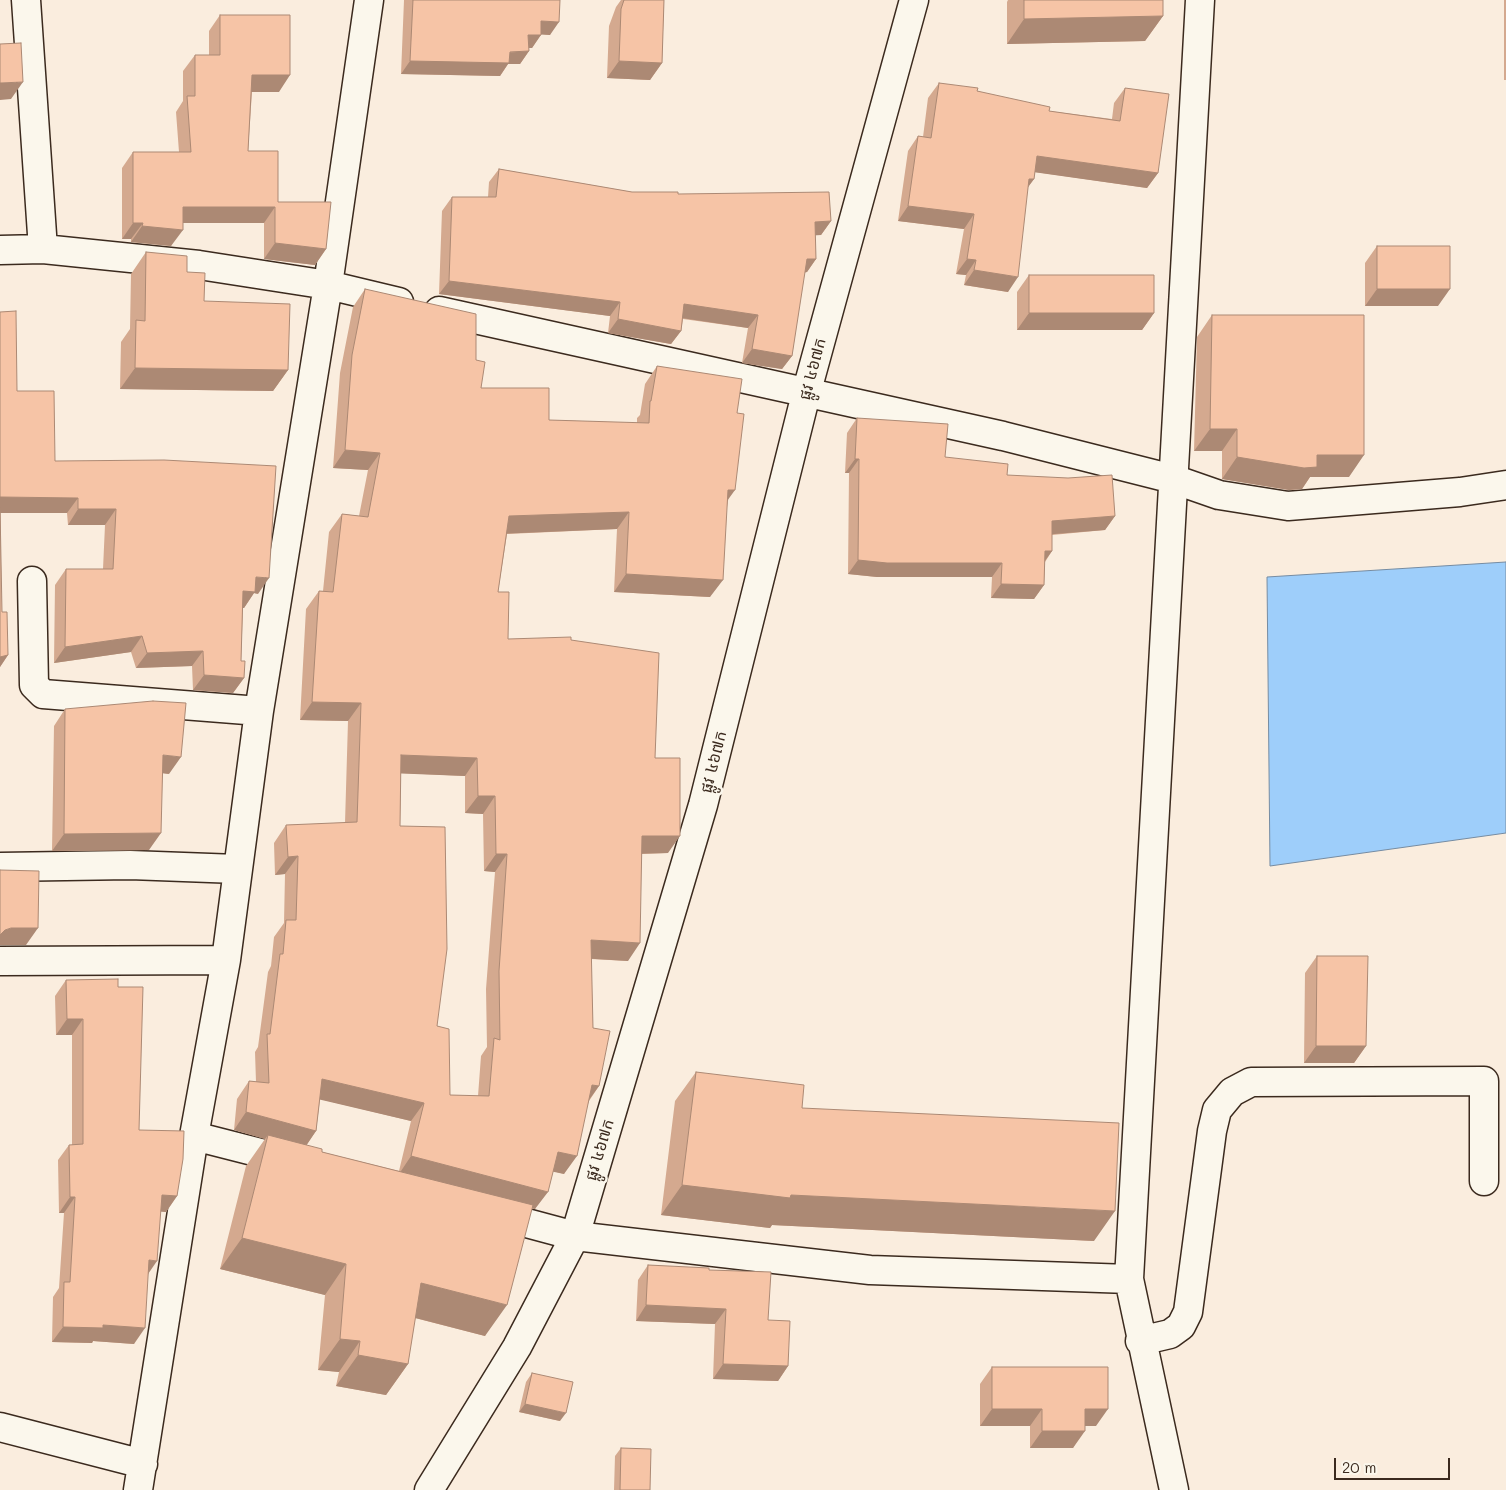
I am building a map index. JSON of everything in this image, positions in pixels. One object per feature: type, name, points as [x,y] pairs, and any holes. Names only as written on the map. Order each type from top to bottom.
[{"type":"street","points":[[26,0],[43,249]]},
{"type":"street","points":[[0,1428],[140,1477],[194,1136],[226,960],[259,711],[328,285],[369,0]]},
{"type":"street","name":"ផ្លូវ ៤៦៧ក","points":[[429,1490],[517,1347],[575,1236],[703,805],[806,394],[914,0]]},
{"type":"street","points":[[1174,1490],[1140,1341],[1129,1279],[1200,0]]},
{"type":"street","points":[[0,250],[43,249],[199,265],[328,285],[806,394],[1003,436],[1174,479],[1219,495],[1288,506],[1460,492],[1506,485]]},
{"type":"street","points":[[32,581],[34,685],[43,694],[259,711]]},
{"type":"street","points":[[0,866],[130,865],[237,869]]},
{"type":"street","points":[[0,961],[226,960]]},
{"type":"street","points":[[1140,1341],[1170,1334],[1181,1326],[1188,1312],[1212,1131],[1218,1110],[1232,1092],[1251,1082],[1495,1082],[1484,1181]]},
{"type":"street","points":[[194,1136],[318,1168]]},
{"type":"street","points":[[470,1208],[575,1236],[870,1270],[1129,1279]]},
{"type":"water","points":[[1506,562],[1506,833],[1270,866],[1267,577]]},
{"type":"building","points":[[413,0],[560,0],[559,22],[541,21],[541,35],[528,35],[529,51],[510,52],[509,63],[410,61]]},
{"type":"building","points":[[624,0],[664,0],[662,63],[619,61],[621,9]]},
{"type":"building","points":[[1024,0],[1163,0],[1163,16],[1024,19]]},
{"type":"building","points":[[220,15],[290,15],[290,75],[252,75],[248,151],[278,151],[278,202],[331,202],[326,249],[275,243],[275,207],[183,207],[183,230],[142,226],[143,223],[133,223],[133,152],[191,152],[187,96],[195,96],[195,55],[220,55]]},
{"type":"building","points":[[21,43],[23,82],[0,83],[0,44]]},
{"type":"building","points":[[939,83],[978,88],[977,91],[1050,107],[1049,111],[1120,121],[1125,88],[1169,94],[1158,173],[1037,156],[1034,179],[1029,179],[1018,277],[974,270],[976,260],[967,259],[974,214],[908,206],[918,136],[931,138]]},
{"type":"building","points":[[499,169],[632,192],[678,192],[678,194],[829,192],[831,221],[815,222],[816,259],[807,259],[792,356],[752,349],[758,315],[684,304],[681,331],[618,319],[620,302],[449,281],[452,197],[496,197]]},
{"type":"building","points":[[1377,246],[1450,246],[1450,289],[1377,289]]},
{"type":"building","points":[[146,252],[187,256],[187,272],[205,273],[204,301],[290,304],[288,370],[135,368],[136,320],[145,321]]},
{"type":"building","points":[[1029,275],[1154,275],[1154,313],[1029,313]]},
{"type":"building","points":[[365,289],[476,314],[476,360],[485,362],[481,388],[549,388],[549,420],[649,423],[650,401],[657,366],[742,379],[737,413],[744,414],[735,490],[728,490],[723,580],[626,574],[629,512],[509,516],[498,592],[509,592],[508,639],[571,637],[571,640],[659,653],[655,758],[680,758],[680,836],[642,836],[640,943],[591,940],[593,1028],[610,1031],[599,1086],[592,1085],[577,1156],[558,1152],[548,1192],[411,1156],[424,1103],[322,1079],[316,1131],[246,1112],[249,1081],[269,1083],[267,1034],[270,1034],[280,954],[283,954],[286,920],[296,920],[298,856],[288,857],[286,825],[357,822],[361,703],[312,702],[319,591],[333,592],[342,514],[368,517],[380,453],[345,450],[352,355]],"holes":[[[401,755],[477,758],[478,796],[495,796],[496,854],[507,854],[499,971],[500,1040],[494,1038],[489,1096],[450,1095],[449,1029],[437,1026],[447,949],[445,827],[400,826]]]},
{"type":"building","points":[[16,311],[17,391],[54,391],[55,461],[164,460],[276,466],[269,578],[256,577],[255,592],[243,591],[241,661],[245,661],[244,678],[204,675],[203,651],[147,653],[142,636],[65,647],[66,569],[113,569],[116,509],[78,509],[78,498],[0,497],[0,312]]},
{"type":"building","points":[[1212,315],[1364,315],[1364,455],[1317,455],[1317,467],[1304,468],[1237,457],[1237,429],[1210,429]]},
{"type":"building","points":[[857,418],[948,424],[945,457],[1008,464],[1007,475],[1068,478],[1112,475],[1115,516],[1052,521],[1052,551],[1045,551],[1044,585],[1001,584],[1002,563],[887,563],[858,560],[859,459],[855,459]]},
{"type":"building","points":[[0,508],[2,612],[7,612],[8,655],[0,657]]},
{"type":"building","points":[[153,701],[186,703],[181,757],[163,755],[161,833],[64,834],[65,709]]},
{"type":"building","points":[[0,870],[39,871],[38,928],[11,928],[5,930],[0,935]]},
{"type":"building","points":[[1317,956],[1368,956],[1366,1046],[1316,1046]]},
{"type":"building","points":[[118,979],[118,987],[143,987],[139,1130],[184,1131],[183,1159],[177,1196],[162,1195],[157,1261],[149,1260],[145,1328],[103,1325],[103,1328],[63,1327],[64,1282],[70,1282],[75,1197],[70,1197],[69,1145],[83,1144],[83,1019],[67,1019],[66,980]]},
{"type":"building","points":[[696,1072],[804,1085],[802,1108],[1119,1123],[1115,1211],[791,1195],[790,1198],[682,1185]]},
{"type":"building","points":[[268,1135],[322,1149],[322,1152],[533,1205],[507,1305],[421,1283],[408,1364],[358,1355],[360,1341],[340,1339],[346,1264],[242,1238]]},
{"type":"building","points":[[648,1265],[709,1268],[709,1270],[771,1272],[768,1320],[790,1321],[788,1366],[723,1364],[726,1309],[646,1305]]},
{"type":"building","points":[[992,1367],[1108,1367],[1108,1409],[1085,1409],[1085,1431],[1042,1431],[1042,1409],[992,1409]]},
{"type":"building","points":[[532,1373],[573,1382],[566,1413],[525,1404]]},
{"type":"building","points":[[621,1448],[651,1449],[650,1490],[620,1490]]}]
